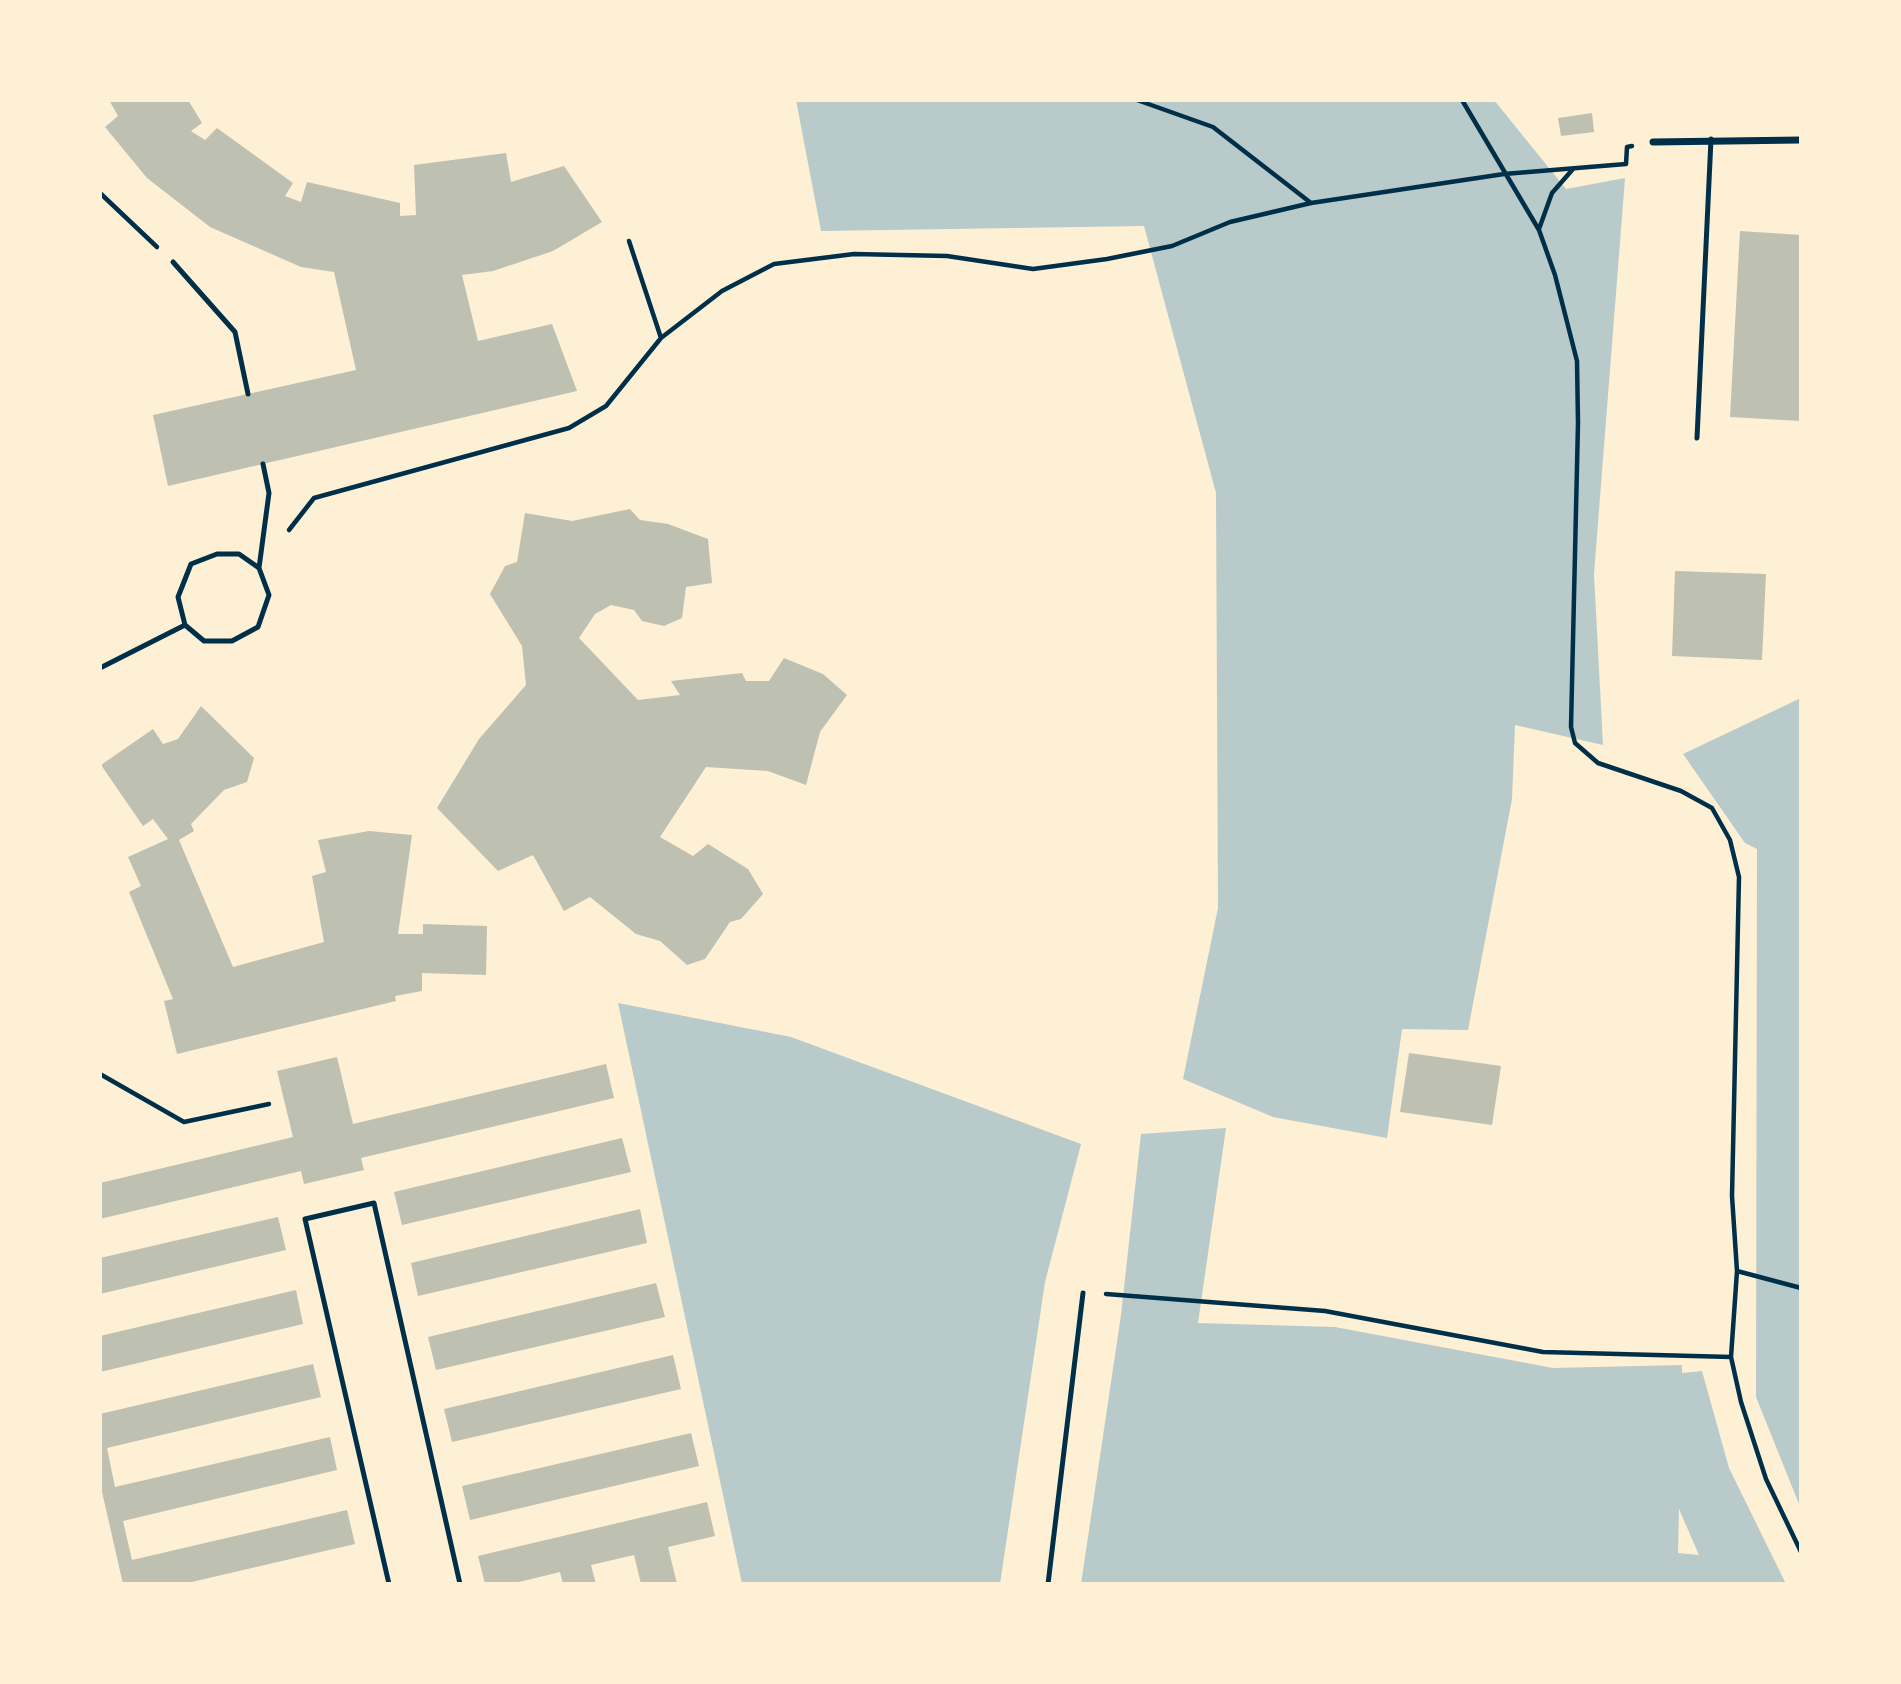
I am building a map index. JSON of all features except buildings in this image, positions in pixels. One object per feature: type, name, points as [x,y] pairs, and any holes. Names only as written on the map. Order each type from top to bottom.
[{"type":"street","points":[[1653,142],[1711,139],[1801,140]]},
{"type":"lane","points":[[1697,438],[1711,139]]},
{"type":"lane","points":[[173,262],[235,332],[248,394]]},
{"type":"lane","points":[[259,568],[239,554],[217,554],[191,564],[178,597],[185,625],[204,641],[232,640],[258,627],[269,595],[259,568],[269,493],[263,464]]},
{"type":"lane","points":[[100,668],[185,625]]},
{"type":"lane","points":[[389,1584],[305,1219],[374,1203],[460,1584]]},
{"type":"lane","points":[[1048,1584],[1083,1293]]},
{"type":"path","points":[[1138,100],[1213,127],[1311,203]]},
{"type":"path","points":[[1462,100],[1539,230],[1555,275],[1577,361],[1578,437],[1571,727],[1575,743],[1598,763],[1681,791],[1712,808],[1730,840],[1739,877],[1732,1196],[1737,1271],[1731,1357],[1741,1402],[1766,1479],[1801,1552]]},
{"type":"path","points":[[259,568],[314,498],[569,428],[606,406],[660,338],[722,292],[774,264],[854,254],[947,256],[1032,269],[1107,259],[1172,246],[1230,222],[1311,203],[1504,174],[1626,164],[1627,147],[1653,142]]},
{"type":"path","points":[[1539,230],[1552,193],[1573,169]]},
{"type":"path","points":[[100,193],[173,262]]},
{"type":"path","points":[[629,241],[660,338]]},
{"type":"path","points":[[100,1074],[184,1122],[268,1104]]},
{"type":"path","points":[[1737,1271],[1801,1287]]},
{"type":"path","points":[[1083,1293],[1325,1311],[1543,1352],[1731,1357]]},
{"type":"shaded area","points":[[796,100],[1494,100],[1566,189],[1625,178],[1594,574],[1603,745],[1515,725],[1512,799],[1468,1030],[1402,1029],[1387,1138],[1273,1117],[1183,1079],[1218,908],[1216,493],[1144,226],[821,231]]},
{"type":"shaded area","points":[[1801,698],[1801,1509],[1756,1397],[1757,849],[1745,843],[1683,754]]},
{"type":"shaded area","points":[[618,1003],[791,1037],[1081,1144],[1045,1282],[1000,1584],[742,1584]]},
{"type":"shaded area","points":[[1226,1128],[1198,1323],[1335,1327],[1553,1368],[1682,1365],[1682,1373],[1702,1371],[1729,1468],[1786,1584],[1081,1584],[1121,1315],[1141,1134]],"holes":[[[1679,1509],[1699,1555],[1678,1553]]]}]
